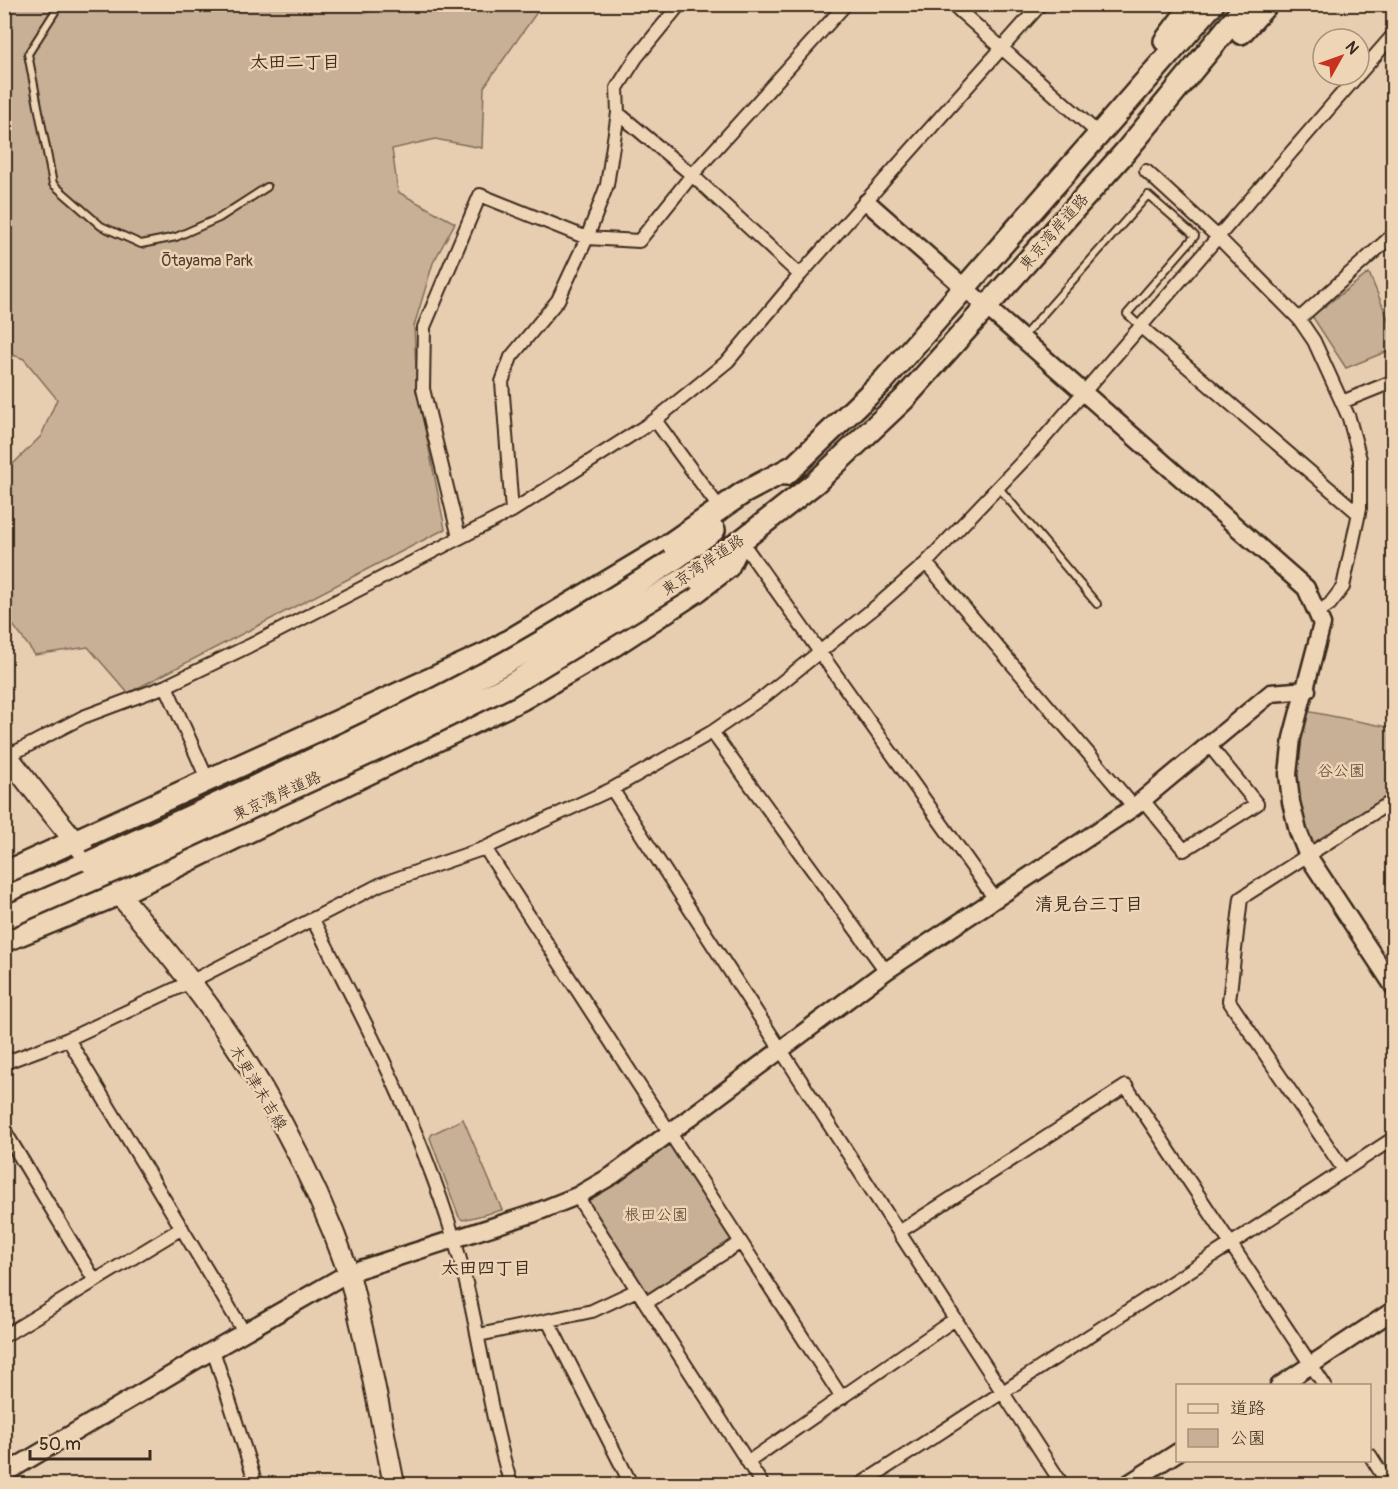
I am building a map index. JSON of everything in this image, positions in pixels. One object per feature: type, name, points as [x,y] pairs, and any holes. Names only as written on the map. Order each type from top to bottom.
[{"type":"highway","points":[[1122,110],[1158,50],[1193,4]]},
{"type":"highway","name":"東京湾岸道路","points":[[4,898],[90,862],[326,753],[451,690],[586,616],[672,561],[796,465],[884,380],[1213,4]]},
{"type":"highway","name":"東京湾岸道路","points":[[4,918],[141,859],[421,729],[510,685],[686,578],[741,541],[815,483],[904,399],[1126,151],[1247,4]]},
{"type":"highway","points":[[1126,151],[1199,82],[1267,4]]},
{"type":"highway","points":[[4,873],[490,652],[654,554],[744,493],[796,465]]},
{"type":"highway","points":[[4,941],[119,894],[522,699],[610,648],[697,591],[728,567],[741,541]]},
{"type":"main road","name":"木更津末吉線","points":[[6,755],[190,982],[240,1054],[274,1111],[310,1182],[348,1273],[372,1371],[394,1485]]},
{"type":"street","points":[[512,511],[502,382],[511,357],[558,300],[587,238],[607,185],[618,113],[617,88],[636,58],[680,4]]},
{"type":"street","points":[[459,537],[423,389],[424,327],[480,195],[587,238],[639,241],[692,175],[846,4]]},
{"type":"street","points":[[952,4],[1100,135]]},
{"type":"street","points":[[6,755],[83,717],[166,686],[512,511],[655,420],[728,361],[800,275],[1003,50],[1041,4]]},
{"type":"street","points":[[1371,60],[1394,34]]},
{"type":"street","points":[[4,1063],[68,1039],[190,982],[381,884],[485,848],[612,789],[712,732],[820,653],[926,563],[999,488],[1347,87]]},
{"type":"street","points":[[618,113],[692,175],[800,275]]},
{"type":"street","points":[[1146,171],[1218,237],[1299,319],[1314,341],[1342,402],[1360,459],[1359,514],[1343,587],[1330,604],[1317,613]]},
{"type":"street","points":[[867,202],[1306,588],[1322,624],[1307,690],[1292,738],[1288,774],[1298,831],[1308,856],[1394,987]]},
{"type":"street","points":[[1299,319],[1394,234]]},
{"type":"street","points":[[1140,326],[1359,514]]},
{"type":"street","points":[[1342,402],[1394,381]]},
{"type":"street","points":[[655,420],[721,510]]},
{"type":"street","points":[[741,541],[995,899]]},
{"type":"street","points":[[926,563],[1138,803],[1184,850],[1257,804],[1209,745]]},
{"type":"street","points":[[166,686],[208,781]]},
{"type":"street","points":[[4,1474],[348,1273],[532,1215],[577,1196],[613,1175],[886,971],[1138,803],[1271,693],[1279,690],[1307,690]]},
{"type":"street","points":[[712,732],[886,971]]},
{"type":"street","points":[[612,789],[1062,1485]]},
{"type":"street","points":[[1344,1170],[1229,1001],[1241,898],[1394,800]]},
{"type":"street","points":[[485,848],[842,1398]]},
{"type":"street","points":[[313,920],[373,1036],[410,1119],[454,1238],[479,1335],[512,1485]]},
{"type":"street","points":[[68,1039],[244,1332]]},
{"type":"street","points":[[899,1233],[1126,1086],[1324,1384]]},
{"type":"street","points":[[4,1130],[95,1281]]},
{"type":"street","points":[[861,1485],[1394,1138]]},
{"type":"street","points":[[577,1196],[762,1485]]},
{"type":"street","points":[[4,1336],[182,1228]]},
{"type":"street","points":[[646,1303],[741,1242]]},
{"type":"street","points":[[479,1335],[592,1311],[637,1290]]},
{"type":"street","points":[[1282,1384],[1394,1310]]},
{"type":"street","points":[[748,1462],[955,1319]]},
{"type":"street","points":[[548,1321],[631,1485]]},
{"type":"street","points":[[213,1350],[256,1485]]},
{"type":"street","points":[[1128,1485],[1176,1453]]},
{"type":"street","points":[[1371,1457],[1388,1485]]},
{"type":"lane","points":[[60,4],[28,54],[53,184],[102,226],[141,244],[176,237],[219,218],[267,187]]},
{"type":"lane","points":[[1021,338],[1148,195],[1195,236],[1126,314],[1140,326]]},
{"type":"lane","points":[[999,488],[1097,604]]},
{"type":"green space","name":"Ōtayama Park","points":[[360,4],[365,13],[397,5],[542,5],[484,87],[482,148],[435,139],[392,149],[398,192],[455,223],[433,263],[414,326],[417,389],[445,529],[128,693],[88,647],[35,655],[5,614],[5,472],[41,436],[57,399],[24,359],[5,352],[4,5]]},
{"type":"green space","points":[[1369,273],[1393,331],[1393,349],[1346,368],[1312,316]]},
{"type":"green space","name":"谷公園","points":[[1301,710],[1393,728],[1393,800],[1308,856],[1291,802]]},
{"type":"green space","points":[[463,1119],[502,1210],[463,1220],[459,1217],[430,1138],[432,1134]]},
{"type":"green space","name":"根田公園","points":[[669,1137],[734,1240],[647,1298],[582,1198]]},
{"type":"district","name":"太田二丁目","points":[[295,62]]},
{"type":"district","name":"清見台三丁目","points":[[1089,904]]},
{"type":"district","name":"太田四丁目","points":[[486,1268]]}]
